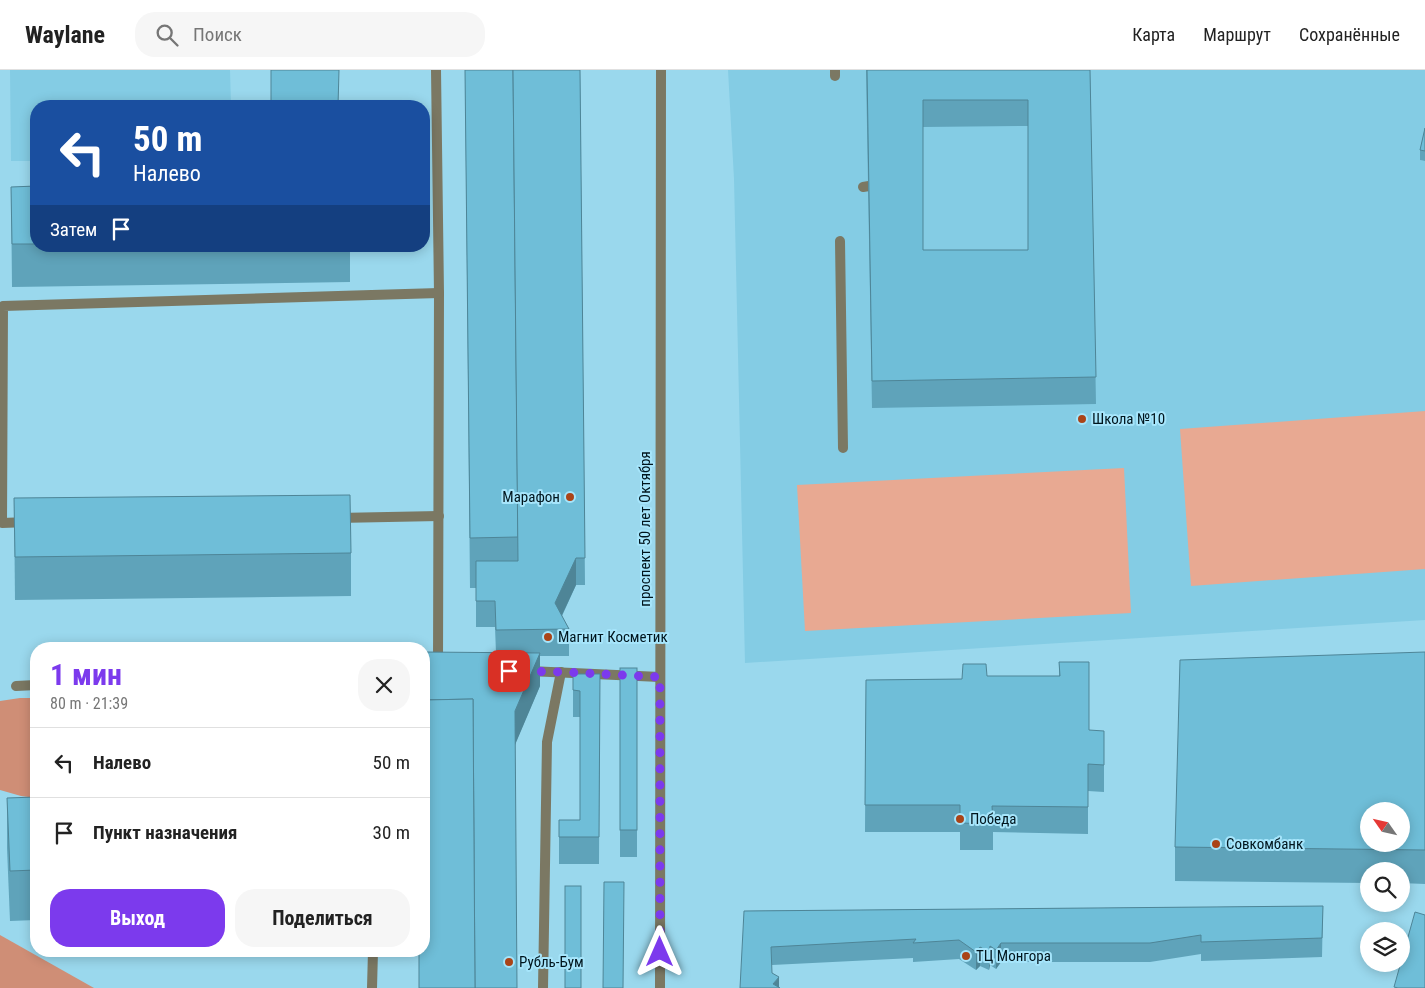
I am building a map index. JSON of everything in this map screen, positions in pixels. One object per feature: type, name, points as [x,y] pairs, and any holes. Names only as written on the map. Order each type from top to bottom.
[{"type":"street","points":[[436,70],[439,293],[439,670]]},
{"type":"street","name":"проспект 50 лет Октября","points":[[660,988],[661,70]]},
{"type":"street","points":[[840,241],[843,448]]},
{"type":"street","points":[[42,522],[2,522],[3,306],[439,293]]},
{"type":"street","points":[[330,518],[439,516]]},
{"type":"street","points":[[514,671],[660,677]]},
{"type":"street","points":[[543,988],[546,742],[562,672]]},
{"type":"street","points":[[16,686],[30,685]]},
{"type":"street","points":[[372,988],[373,957]]},
{"type":"shaded area","points":[[10,70],[230,70],[231,100],[30,100],[30,161],[11,161]]},
{"type":"shaded area","name":"Школа №10","points":[[728,70],[1425,70],[1425,138],[1420,160],[1425,161],[1425,620],[745,663],[734,179]]},
{"type":"shaded area","points":[[1425,411],[1425,569],[1191,586],[1180,429]]},
{"type":"shaded area","points":[[1124,468],[1131,613],[805,631],[797,485]]},
{"type":"shaded area","points":[[30,698],[30,797],[0,790],[0,701]]},
{"type":"shaded area","points":[[0,935],[30,952],[30,957],[39,957],[94,988],[0,988]]},
{"type":"building","points":[[271,70],[339,70],[338,100],[271,100]]},
{"type":"building","points":[[465,70],[513,70],[518,537],[470,538]]},
{"type":"building","points":[[513,70],[580,70],[585,558],[576,558],[555,603],[569,629],[496,630],[495,601],[476,601],[476,561],[518,561]]},
{"type":"building","points":[[867,70],[1090,70],[1096,377],[872,381]],"holes":[[[923,100],[1028,100],[1028,250],[923,250]]]},
{"type":"building","points":[[1425,128],[1425,151],[1420,150]]},
{"type":"building","points":[[30,186],[30,244],[12,244],[11,187]]},
{"type":"building","points":[[350,495],[351,553],[15,557],[14,498]]},
{"type":"building","points":[[430,652],[540,653],[515,711],[517,988],[475,988],[473,699],[430,700]]},
{"type":"building","points":[[1425,652],[1425,850],[1410,850],[1410,802],[1360,802],[1360,849],[1175,847],[1180,660]]},
{"type":"building","points":[[1059,662],[1089,662],[1089,730],[1104,731],[1104,765],[1088,764],[1088,807],[992,806],[993,824],[960,823],[960,805],[865,805],[866,680],[962,679],[963,664],[986,664],[987,676],[1060,676]]},
{"type":"building","points":[[620,668],[637,668],[637,830],[620,830]]},
{"type":"building","points":[[573,674],[600,674],[599,837],[559,837],[559,820],[580,820],[580,691],[573,690]]},
{"type":"building","points":[[473,699],[475,988],[419,988],[419,957],[430,957],[430,700]]},
{"type":"building","points":[[30,797],[30,870],[10,871],[7,798]]},
{"type":"building","points":[[604,882],[624,882],[623,988],[603,988]]},
{"type":"building","points":[[565,886],[581,886],[581,988],[565,988]]},
{"type":"building","points":[[1323,906],[1322,938],[1201,942],[1201,935],[1150,943],[1001,943],[996,950],[990,946],[989,952],[980,947],[976,952],[959,940],[913,943],[916,939],[771,947],[772,973],[779,977],[773,984],[780,988],[740,988],[744,911]]},
{"type":"building","points":[[1415,912],[1425,915],[1425,988],[1394,987],[1398,972],[1410,972],[1410,930]]},
{"type":"place","name":"Школа №10","points":[[1082,419]]},
{"type":"place","name":"Марафон","points":[[570,497]]},
{"type":"place","name":"Магнит Косметик","points":[[548,637]]},
{"type":"place","name":"Победа","points":[[960,819]]},
{"type":"place","name":"Совкомбанк","points":[[1216,844]]},
{"type":"place","name":"ТЦ Монгора","points":[[966,956]]},
{"type":"place","name":"Рубль-Бум","points":[[509,962]]},
{"type":"route","points":[[509,671],[660,677],[660,952]]}]
